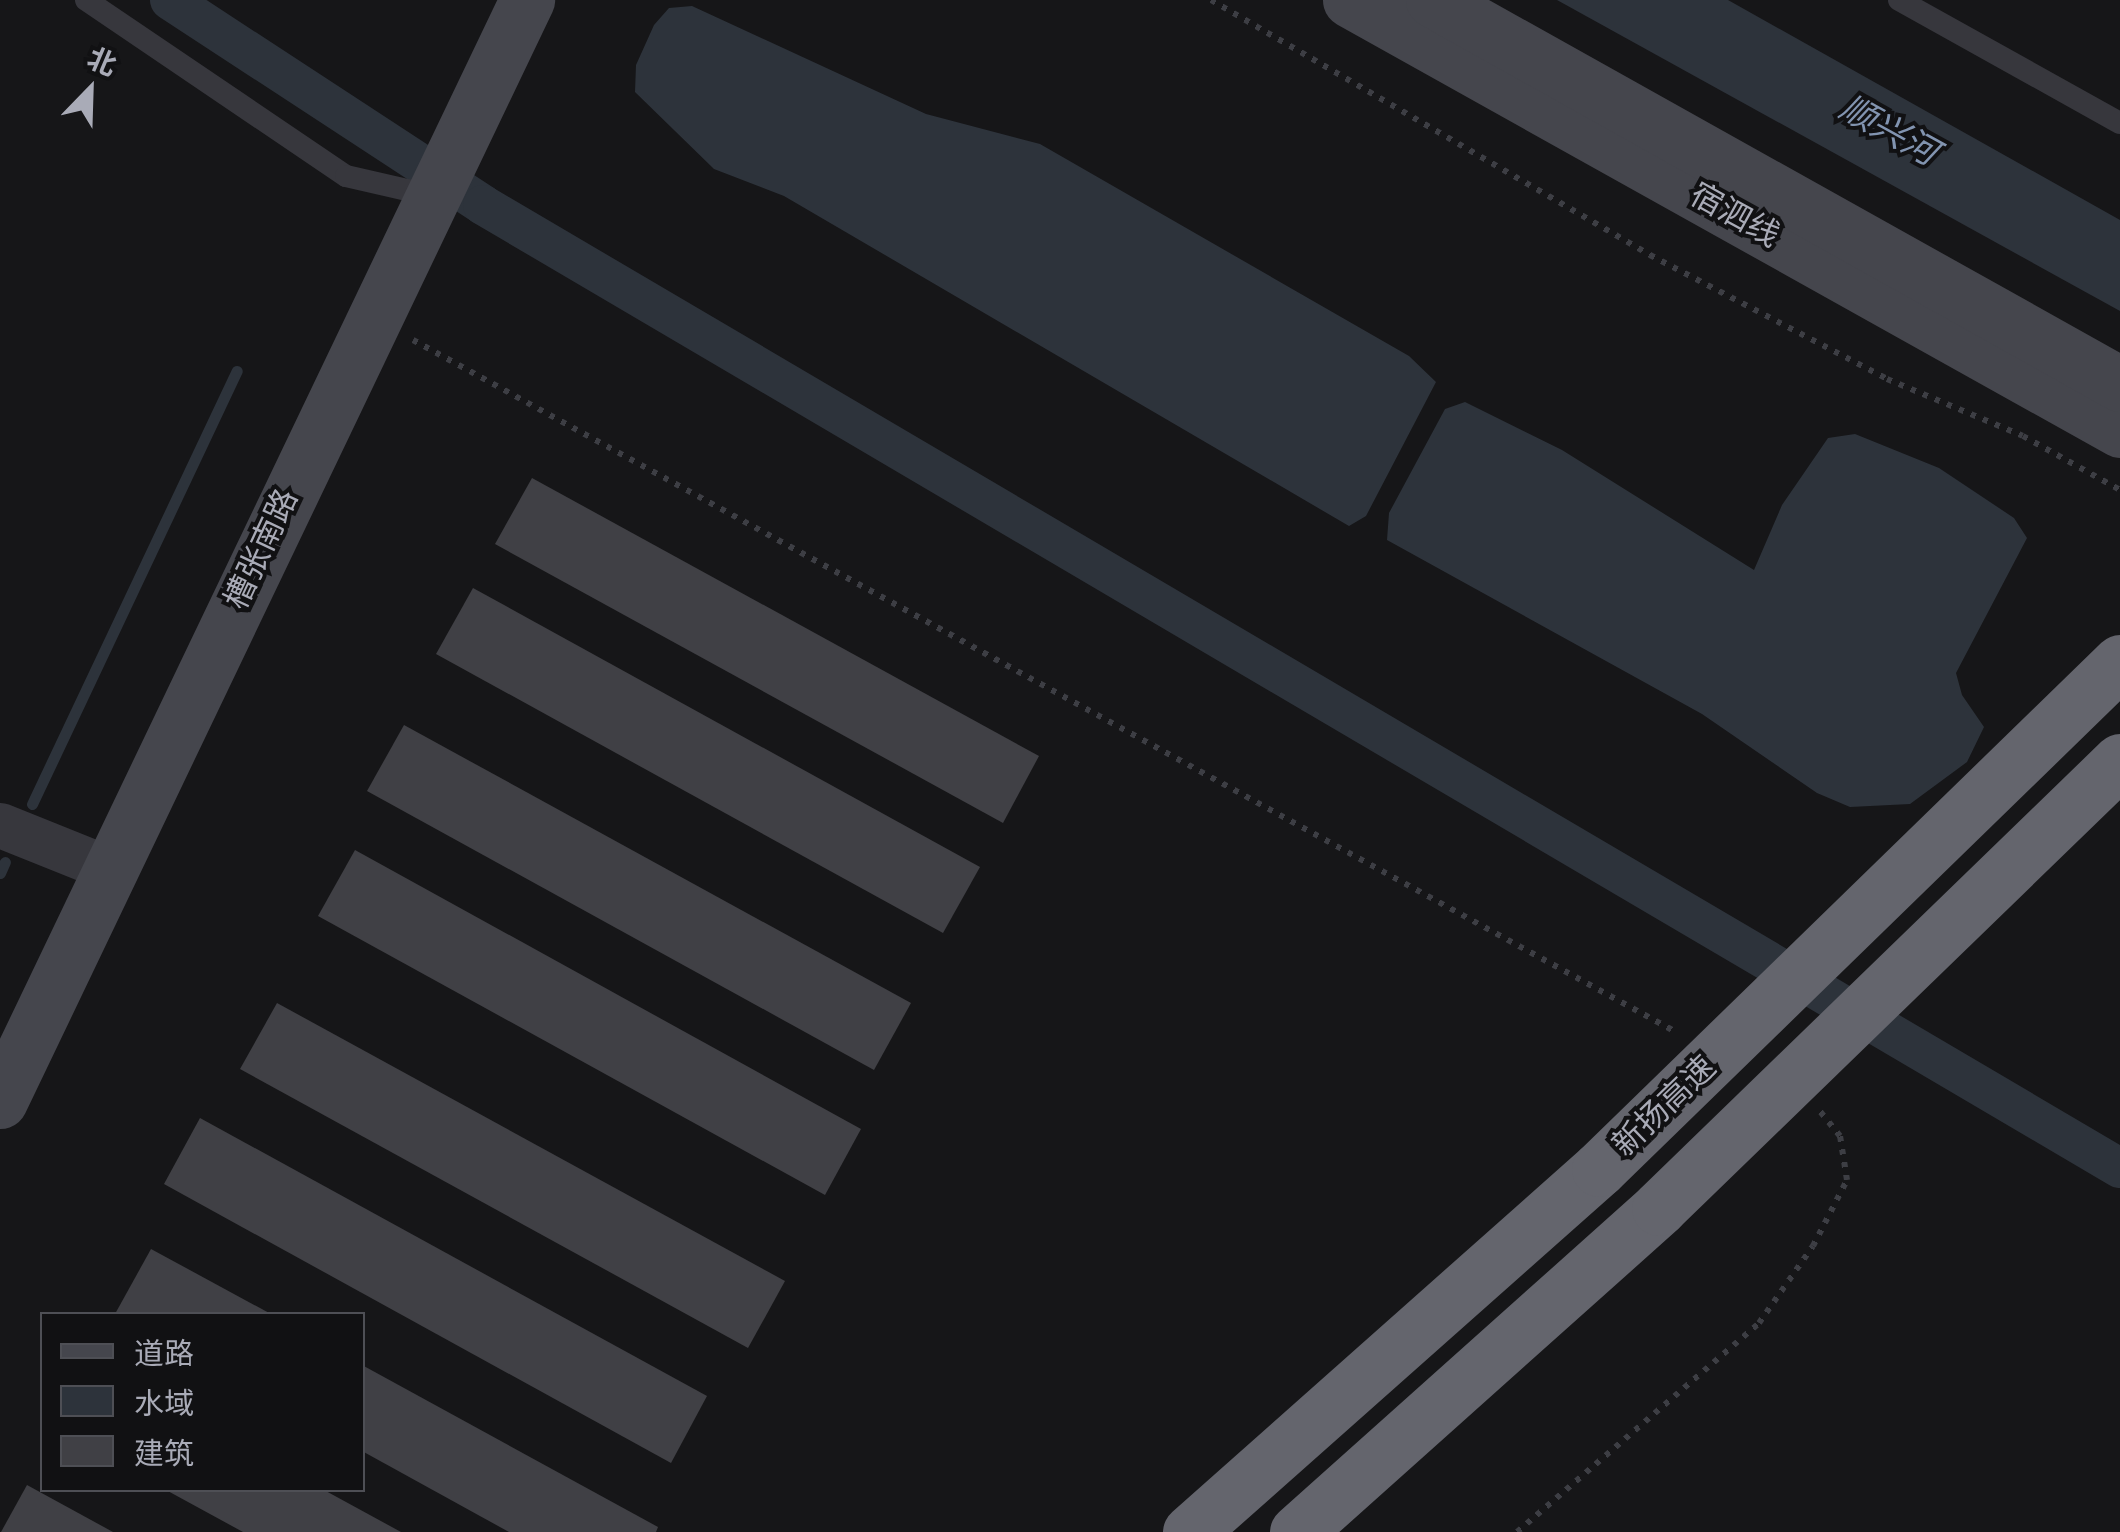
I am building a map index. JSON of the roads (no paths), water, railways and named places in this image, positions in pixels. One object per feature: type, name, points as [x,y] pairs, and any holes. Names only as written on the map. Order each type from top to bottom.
[{"type":"highway","name":"新扬高速","points":[[1190,1532],[1599,1169],[2120,662]]},
{"type":"highway","points":[[1297,1532],[1659,1208],[2120,761]]},
{"type":"main road","name":"槽张南路","points":[[0,1101],[475,100],[528,0]]},
{"type":"main road","name":"宿泗线","points":[[1350,0],[2120,430]]},
{"type":"main road","name":"宿泗线","points":[[1433,0],[2120,384]]},
{"type":"street","points":[[0,826],[110,869]]},
{"type":"lane","points":[[86,0],[346,176],[430,194]]},
{"type":"lane","points":[[1899,0],[2120,122]]},
{"type":"water","name":"顺兴河","points":[[1557,0],[1728,0],[2120,220],[2120,311]]},
{"type":"water","points":[[692,6],[926,114],[1040,144],[1409,356],[1436,382],[1366,516],[1349,526],[784,196],[714,169],[635,92],[636,65],[654,25],[669,8]]},
{"type":"water","points":[[1465,402],[1562,450],[1754,570],[1782,505],[1828,438],[1855,434],[1939,468],[2014,518],[2027,538],[1956,673],[1962,695],[1984,727],[1967,762],[1910,804],[1850,807],[1817,793],[1702,714],[1387,540],[1389,513],[1445,409]]},
{"type":"waterway","points":[[170,0],[483,205],[2120,1168]]},
{"type":"waterway","points":[[32,804],[237,371]]},
{"type":"waterway","points":[[0,873],[5,862]]}]
